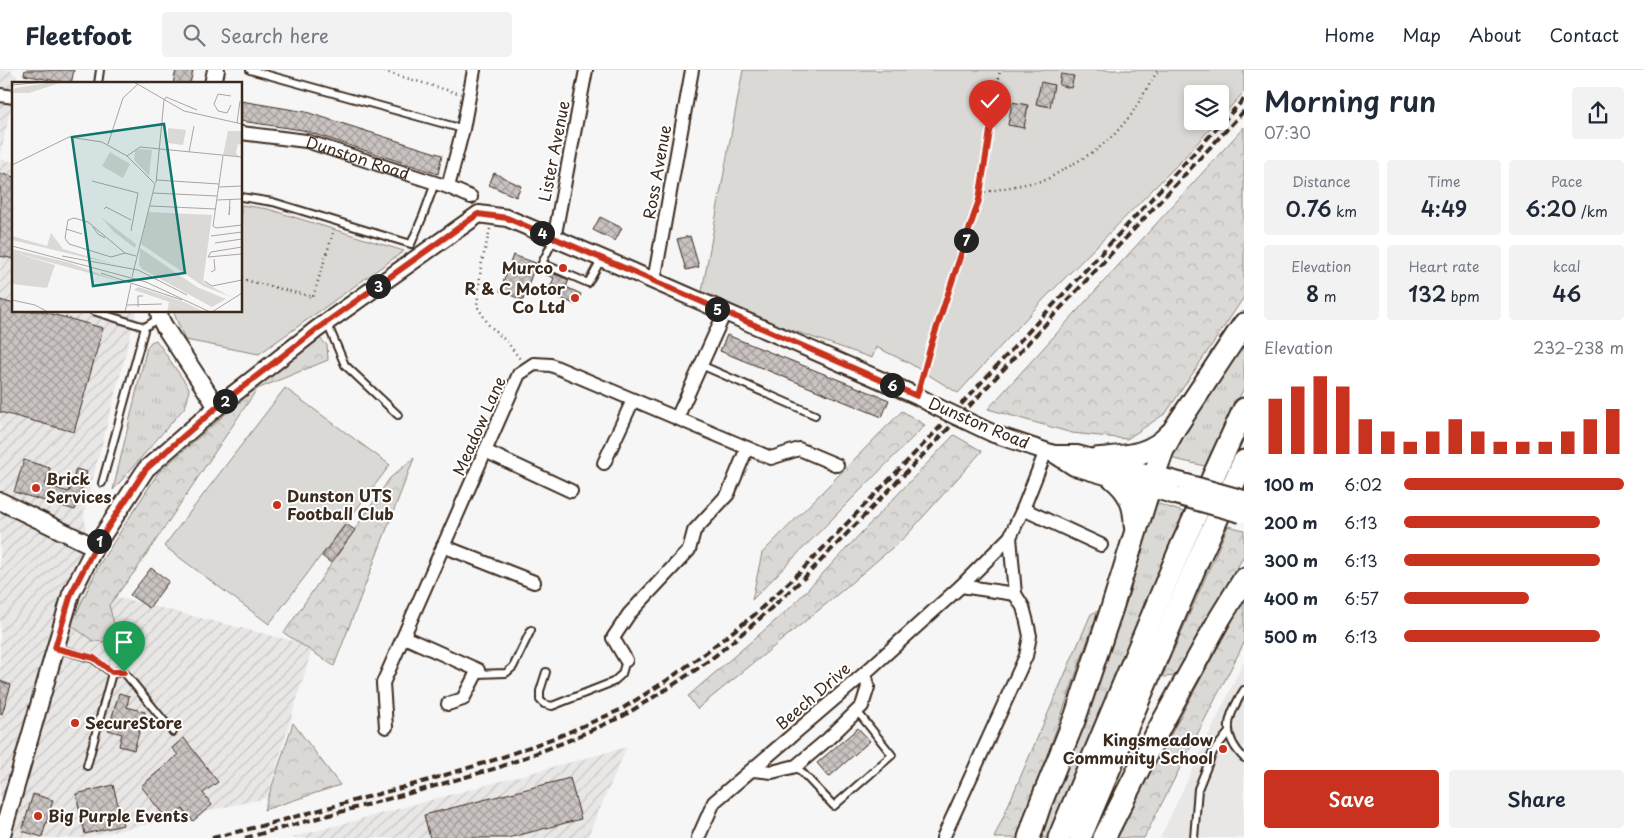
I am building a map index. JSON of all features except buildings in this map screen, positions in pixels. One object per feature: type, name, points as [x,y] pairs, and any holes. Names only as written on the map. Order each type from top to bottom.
[{"type":"highway","points":[[1029,838],[1043,796],[1075,718],[1163,450],[1175,428],[1244,324]]},
{"type":"highway","points":[[1059,838],[1181,547],[1244,409]]},
{"type":"highway","points":[[1096,459],[1129,456],[1146,452],[1159,444],[1175,428]]},
{"type":"highway","points":[[1080,838],[1199,558],[1244,461]]},
{"type":"highway","points":[[1113,478],[1125,489],[1132,500],[1135,513],[1135,533]]},
{"type":"highway","points":[[1104,838],[1160,727],[1220,618],[1244,579]]},
{"type":"street","points":[[448,187],[463,129],[474,70]]},
{"type":"street","name":"Lister Avenue","points":[[554,239],[586,70]]},
{"type":"street","name":"Ross Avenue","points":[[654,280],[692,70]]},
{"type":"street","name":"Dunston Road","points":[[242,133],[306,141],[448,187],[471,197]]},
{"type":"street","points":[[1,838],[71,594],[95,547],[146,469],[217,407],[327,322],[478,214],[492,216]]},
{"type":"street","name":"Dunston Road","points":[[492,216],[507,218],[654,280],[917,396],[994,434],[1050,453],[1074,467],[1113,478],[1152,481]]},
{"type":"street","points":[[677,418],[725,312]]},
{"type":"street","points":[[160,315],[217,407]]},
{"type":"street","name":"Meadow Lane","points":[[386,727],[383,683],[519,374],[534,364],[551,365],[771,458],[799,449],[837,465]]},
{"type":"street","points":[[604,463],[633,400]]},
{"type":"street","points":[[626,660],[613,638],[629,614],[689,550],[694,531],[728,494],[747,448]]},
{"type":"street","points":[[485,451],[572,491]]},
{"type":"street","name":"Dunston Road","points":[[1050,453],[1078,454],[1152,481]]},
{"type":"street","name":"Beech Drive","points":[[698,838],[714,802],[865,673],[961,586],[1010,537],[1050,453]]},
{"type":"street","points":[[1152,481],[1243,510]]},
{"type":"street","points":[[0,501],[95,547]]},
{"type":"street","points":[[1023,509],[1101,546]]},
{"type":"street","name":"Beech Drive","points":[[943,838],[1026,656],[1030,636],[1023,607],[1015,594],[1010,537]]},
{"type":"street","points":[[444,546],[534,582]]},
{"type":"street","points":[[961,586],[1015,594]]},
{"type":"street","points":[[404,637],[478,670],[463,699],[448,704]]},
{"type":"street","points":[[753,770],[772,772],[796,766],[828,739],[862,706],[868,687],[865,673]]},
{"type":"lane","points":[[250,70],[276,74],[463,129]]},
{"type":"lane","points":[[242,196],[272,202],[411,244],[435,183]]},
{"type":"lane","points":[[554,239],[542,263],[588,283],[601,258]]},
{"type":"lane","points":[[97,312],[146,326]]},
{"type":"lane","points":[[102,483],[146,326],[160,315]]},
{"type":"lane","points":[[327,322],[345,365],[398,415]]},
{"type":"lane","points":[[701,365],[815,415]]},
{"type":"lane","points":[[475,674],[506,673],[513,667],[530,630]]},
{"type":"lane","points":[[55,648],[94,658],[112,672],[124,672],[173,732]]},
{"type":"lane","points":[[546,672],[540,691],[540,700],[544,704],[552,706],[613,682],[622,674],[626,660]]},
{"type":"lane","points":[[87,766],[112,672]]},
{"type":"lane","points":[[1194,838],[1198,789],[1213,752],[1228,733],[1233,707],[1244,690]]},
{"type":"lane","points":[[796,766],[834,806],[892,755],[857,711]]},
{"type":"lane","points":[[1228,733],[1237,751],[1244,758]]},
{"type":"path","points":[[379,70],[468,96]]},
{"type":"path","points":[[917,396],[931,345],[979,200],[1000,70]]},
{"type":"path","points":[[980,193],[1046,180],[1095,151],[1114,135],[1131,115],[1158,70]]},
{"type":"path","points":[[492,216],[481,266],[477,306],[489,324],[507,342],[527,369]]},
{"type":"path","points":[[242,279],[313,297],[336,221]]},
{"type":"shaded area","points":[[0,70],[10,70],[17,76],[16,82],[12,82],[12,102],[0,157]]},
{"type":"shaded area","points":[[0,159],[12,162],[12,312],[137,312],[84,512],[93,591],[313,646],[267,798],[85,838],[0,838]]},
{"type":"shaded area","name":"Kingsmeadow Community School","points":[[1244,661],[1244,838],[1160,838]]},
{"type":"shaded area","points":[[627,747],[587,838],[290,838]]},
{"type":"green space","points":[[743,70],[1244,70],[1244,92],[1229,108],[1229,85],[1184,85],[1184,130],[1209,130],[1183,159],[1043,300],[958,393],[909,363],[876,347],[872,358],[701,297]]},
{"type":"green space","points":[[1244,127],[1244,297],[1166,413],[1127,439],[1072,433],[988,409]]},
{"type":"green space","points":[[242,205],[268,209],[404,251],[259,354],[185,340],[173,312],[242,312]]},
{"type":"green space","points":[[316,335],[327,345],[328,360],[257,389],[136,570],[109,605],[119,643],[93,641],[71,625],[99,565],[158,473],[230,410],[253,383]]},
{"type":"green space","points":[[1244,338],[1244,388],[1225,426],[1209,467],[1170,458],[1196,410]]},
{"type":"green space","points":[[156,340],[189,388],[188,398],[185,407],[113,490],[147,347]]},
{"type":"green space","name":"Dunston UTS Football Club","points":[[285,388],[390,465],[269,624],[164,546]]},
{"type":"green space","points":[[902,411],[925,425],[752,600],[762,553]]},
{"type":"green space","points":[[954,435],[982,451],[906,536],[825,605],[697,709],[688,696],[790,608]]},
{"type":"green space","points":[[414,458],[334,666],[284,633],[390,478]]},
{"type":"green space","points":[[1153,502],[1186,513],[1048,838],[1037,838]]},
{"type":"green space","points":[[1228,526],[1244,530],[1244,556],[1216,603],[1179,676],[1162,677]]},
{"type":"green space","points":[[1244,599],[1244,643],[1144,838],[1115,838]]},
{"type":"green space","points":[[1098,611],[1018,838],[994,838],[1091,614]]},
{"type":"green space","points":[[293,723],[340,785],[264,810]]},
{"type":"railway","points":[[212,838],[426,781],[497,759],[562,735],[620,710],[666,681],[753,616],[800,572],[942,425],[1244,99]]},
{"type":"railway","points":[[245,838],[500,767],[565,742],[623,716],[710,660],[757,621],[805,577],[947,430],[1244,111]]},
{"type":"place","name":"Murco","points":[[563,268]]},
{"type":"place","name":"R & C Motor Co Ltd","points":[[575,298]]},
{"type":"place","name":"Brick Services","points":[[36,488]]},
{"type":"place","name":"Dunston UTS Football Club","points":[[277,505]]},
{"type":"place","name":"SecureStore","points":[[75,723]]},
{"type":"place","name":"Kingsmeadow Community School","points":[[1223,749]]},
{"type":"place","name":"Big Purple Events","points":[[38,816]]},
{"type":"route","points":[[124,672],[112,672],[94,658],[55,648],[71,594],[95,547],[146,469],[217,407],[317,329],[478,214],[507,218],[917,396],[931,345],[979,200],[990,131]]}]
